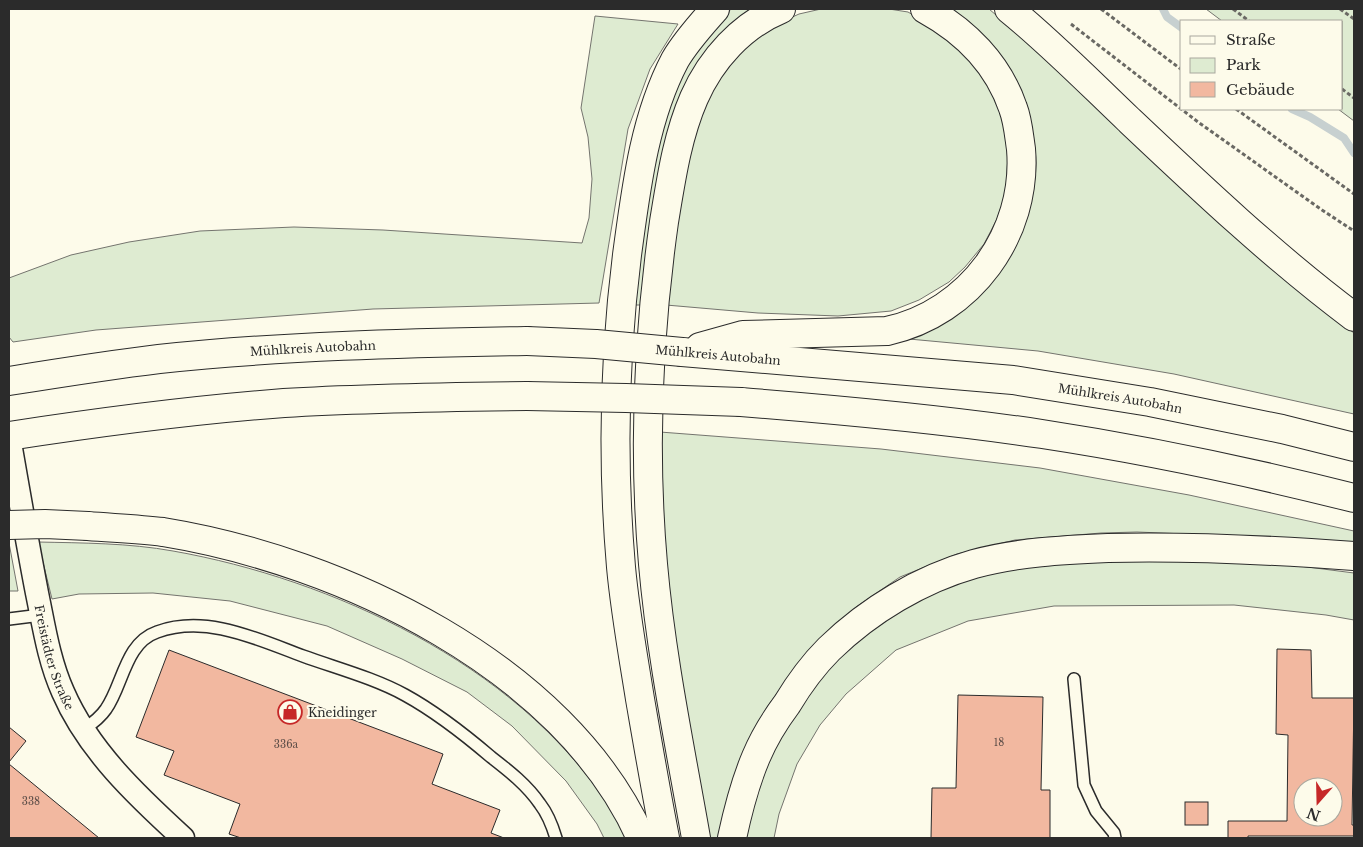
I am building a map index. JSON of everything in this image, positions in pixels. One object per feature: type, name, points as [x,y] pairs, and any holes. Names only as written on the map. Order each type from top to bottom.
[{"type":"highway","points":[[664,838],[628,623],[621,568],[615,436],[616,373],[629,242],[642,158],[651,121],[676,59],[693,34],[714,9]]},
{"type":"highway","points":[[696,838],[661,633],[653,564],[648,436],[649,376],[654,305],[660,251],[674,163],[682,128],[694,97],[725,48],[748,28],[781,9]]},
{"type":"highway","points":[[744,346],[896,329],[920,320],[946,305],[969,288],[997,253],[1008,232],[1021,174],[1020,138],[1014,109],[1000,78],[978,48],[953,26],[925,9]]},
{"type":"highway","points":[[1009,9],[1210,196],[1311,284],[1354,317]]},
{"type":"highway","name":"Mühlkreis Autobahn","points":[[9,381],[160,359],[408,342],[527,341],[596,344],[682,352],[744,346],[1012,380],[1150,402],[1282,429],[1354,447]]},
{"type":"highway","points":[[9,436],[82,424],[283,403],[527,396],[741,402],[904,416],[1044,434],[1180,458],[1354,498]]},
{"type":"highway","points":[[9,525],[45,524],[162,532],[224,545],[276,559],[328,578],[386,603],[444,634],[492,665],[522,688],[565,727],[607,777],[624,803],[641,838]]},
{"type":"highway","points":[[732,838],[740,801],[757,756],[774,722],[804,678],[829,649],[862,621],[897,598],[938,577],[974,564],[1013,555],[1064,550],[1141,547],[1219,548],[1354,556]]},
{"type":"street","name":"Freistädter Straße","points":[[9,436],[41,615],[52,663],[63,692],[84,729],[124,780],[182,838]]},
{"type":"lane","points":[[9,620],[41,615]]},
{"type":"lane","points":[[84,729],[96,721],[106,710],[127,663],[137,646],[154,632],[174,626],[194,625],[226,630],[245,635],[381,684],[404,694],[435,713],[518,779],[541,805],[556,838]]},
{"type":"lane","points":[[1074,679],[1084,785],[1096,812],[1114,833],[1115,838]]},
{"type":"path","points":[[1101,9],[1180,68]]},
{"type":"path","points":[[1233,9],[1248,20]]},
{"type":"path","points":[[1340,9],[1354,19]]},
{"type":"path","points":[[1066,20],[1180,108]]},
{"type":"path","points":[[1343,90],[1354,98]]},
{"type":"path","points":[[1182,110],[1354,231]]},
{"type":"path","points":[[1237,110],[1354,194]]},
{"type":"green space","points":[[731,9],[750,9],[733,22],[715,41],[645,305],[632,305],[642,224],[664,115],[691,56]]},
{"type":"green space","points":[[821,9],[889,9],[908,12],[939,30],[986,77],[1001,108],[1009,135],[1006,193],[997,219],[984,244],[965,267],[949,282],[919,300],[891,311],[838,316],[758,313],[666,305],[677,201],[700,112],[715,81],[738,52],[764,30],[799,14]]},
{"type":"green space","points":[[950,9],[989,9],[1314,303],[1354,333],[1354,414],[1174,374],[1038,351],[909,339],[932,327],[971,301],[1001,270],[1022,228],[1035,180],[1036,157],[1033,142],[992,50],[978,30]]},
{"type":"green space","points":[[1206,9],[1354,9],[1354,121],[1339,110],[1343,110],[1343,20],[1221,20]]},
{"type":"green space","points":[[595,16],[678,24],[650,69],[628,129],[599,303],[373,309],[96,330],[13,342],[9,337],[9,278],[71,255],[129,242],[200,231],[294,227],[383,230],[582,243],[589,218],[592,179],[588,137],[581,108]]},
{"type":"green space","points":[[660,432],[881,449],[1040,468],[1189,495],[1354,531],[1354,544],[1283,538],[1137,532],[1101,533],[1015,540],[957,554],[900,577],[856,607],[819,641],[791,674],[767,707],[745,749],[733,782],[719,838],[708,838],[691,747],[666,578]]},
{"type":"green space","points":[[38,542],[140,546],[234,564],[295,583],[356,606],[415,635],[471,669],[522,708],[568,753],[606,802],[627,838],[604,838],[597,824],[566,781],[512,726],[467,692],[402,659],[327,626],[230,601],[153,593],[79,594],[52,599]]},
{"type":"green space","points":[[9,543],[18,591],[9,591]]},
{"type":"green space","points":[[1161,558],[1292,565],[1354,573],[1354,620],[1234,605],[1054,606],[968,621],[896,650],[846,694],[820,725],[797,764],[779,814],[774,838],[742,838],[774,742],[804,694],[844,649],[890,615],[959,581],[1010,569],[1069,561]]},
{"type":"building","points":[[1277,649],[1311,650],[1312,698],[1354,698],[1352,825],[1354,825],[1354,836],[1248,836],[1248,838],[1228,838],[1228,821],[1287,821],[1288,735],[1276,734]]},
{"type":"building","points":[[169,650],[443,754],[432,784],[500,810],[491,833],[504,838],[241,838],[229,834],[240,804],[164,775],[174,751],[136,737]]},
{"type":"building","points":[[958,695],[1043,697],[1041,790],[1050,790],[1050,838],[931,838],[932,788],[956,788]]},
{"type":"building","points":[[9,727],[26,741],[9,762]]},
{"type":"building","points":[[9,764],[99,838],[9,838]]},
{"type":"building","points":[[1185,802],[1208,802],[1208,825],[1185,825]]},
{"type":"waterway","points":[[1163,9],[1167,17],[1180,27]]},
{"type":"waterway","points":[[1294,110],[1310,117],[1344,138],[1354,153]]},
{"type":"place","name":"Kneidinger","points":[[290,712]]}]
